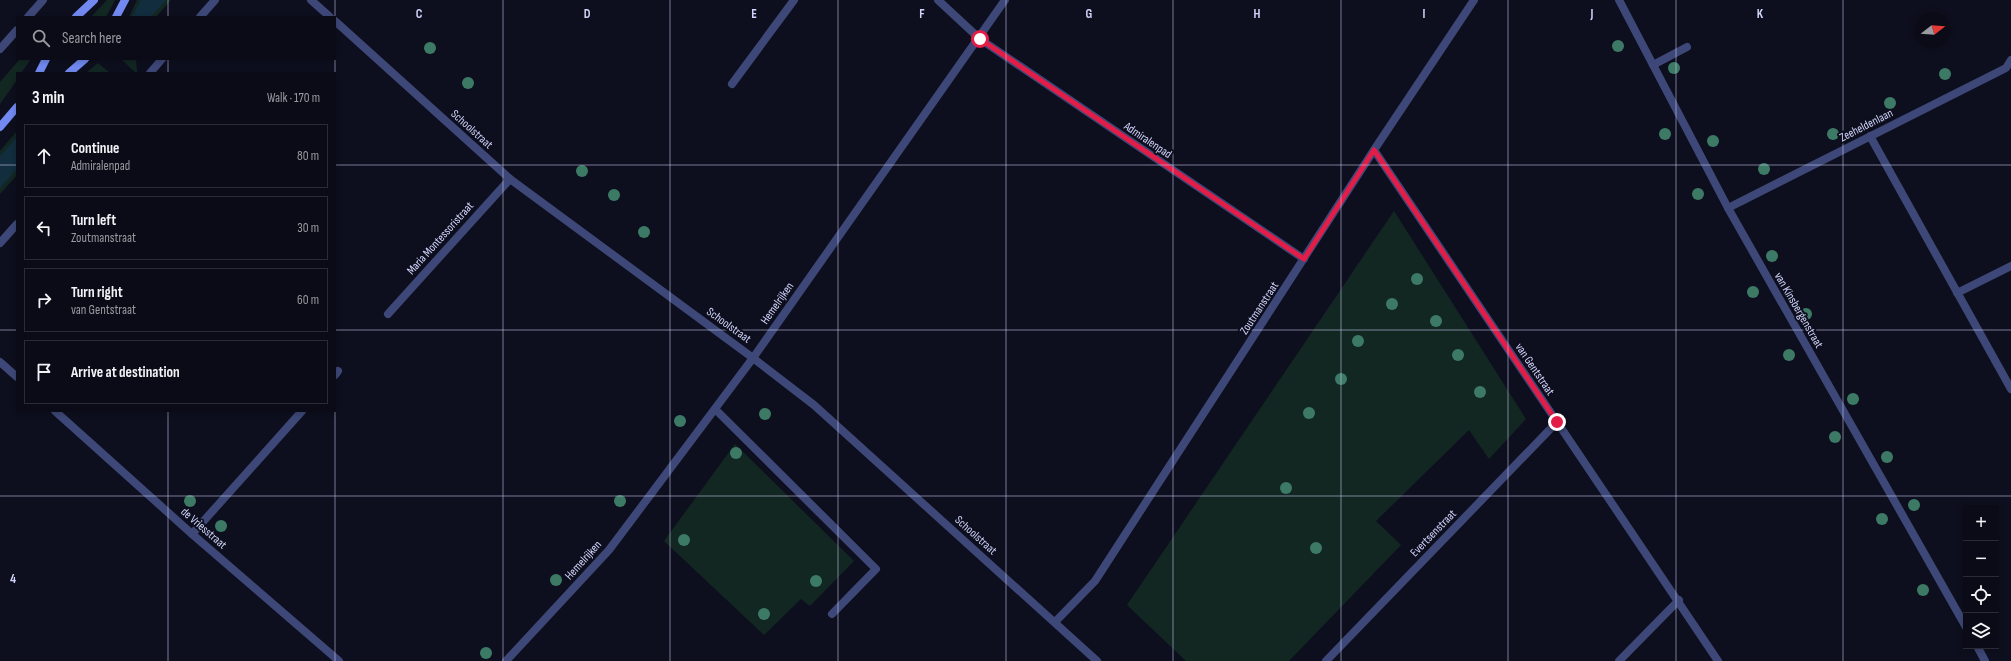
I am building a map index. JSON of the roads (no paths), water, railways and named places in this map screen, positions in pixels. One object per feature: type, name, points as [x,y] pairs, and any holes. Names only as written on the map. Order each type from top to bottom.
[{"type":"main road","points":[[77,16],[94,0]]},
{"type":"main road","points":[[117,16],[126,0]]},
{"type":"main road","points":[[40,72],[46,60]]},
{"type":"main road","points":[[70,72],[85,60]]},
{"type":"main road","points":[[0,127],[16,108]]},
{"type":"street","points":[[29,16],[43,0]]},
{"type":"street","points":[[201,16],[215,0]]},
{"type":"street","points":[[311,0],[329,16]]},
{"type":"street","points":[[732,84],[794,0]]},
{"type":"street","name":"Admiralenpad","points":[[938,0],[980,39],[1304,259]]},
{"type":"street","name":"Hemelrijken","points":[[506,661],[609,550],[753,358],[980,39],[1005,0]]},
{"type":"street","name":"Zoutmanstraat","points":[[1055,622],[1095,581],[1374,150],[1474,0]]},
{"type":"street","name":"van Kinsbergenstraat","points":[[1619,0],[1728,208],[1963,622]]},
{"type":"street","name":"Schoolstraat","points":[[336,22],[510,179],[753,358],[814,406],[1097,661]]},
{"type":"street","points":[[0,49],[16,31]]},
{"type":"street","points":[[1653,65],[1687,47]]},
{"type":"street","points":[[151,72],[161,60]]},
{"type":"street","name":"Zeeheldenlaan","points":[[1728,208],[2006,68],[2011,60]]},
{"type":"street","points":[[1870,136],[2011,388]]},
{"type":"street","name":"van Gentstraat","points":[[1374,150],[1679,600],[1718,661]]},
{"type":"street","name":"Maria Montessoristraat","points":[[388,314],[510,179]]},
{"type":"street","points":[[0,243],[16,225]]},
{"type":"street","points":[[1957,292],[2011,266]]},
{"type":"street","points":[[0,362],[16,376]]},
{"type":"street","points":[[715,409],[876,569],[832,614]]},
{"type":"street","name":"de Vriesstraat","points":[[56,412],[192,534],[339,661]]},
{"type":"street","points":[[192,534],[301,412]]},
{"type":"street","name":"Evertsenstraat","points":[[1326,661],[1557,422]]},
{"type":"street","points":[[1618,661],[1679,600]]},
{"type":"street","points":[[1979,649],[1985,661]]},
{"type":"water","points":[[141,0],[166,0],[152,16],[133,16]]},
{"type":"water","points":[[16,138],[16,170],[0,188],[0,156]]}]
